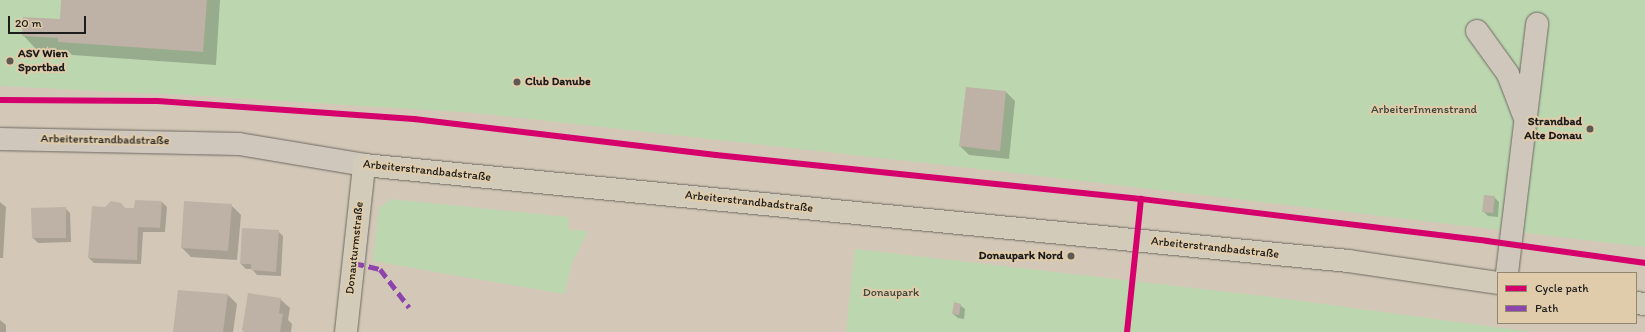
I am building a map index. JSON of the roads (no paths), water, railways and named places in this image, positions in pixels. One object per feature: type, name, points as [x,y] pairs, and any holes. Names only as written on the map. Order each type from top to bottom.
[{"type":"main road","name":"Arbeiterstrandbadstraße","points":[[364,165],[1340,260],[1497,283]]},
{"type":"main road","name":"Donauturmstraße","points":[[346,332],[364,165]]},
{"type":"street","points":[[1507,272],[1538,24]]},
{"type":"street","points":[[1477,31],[1508,74],[1525,119]]},
{"type":"street","name":"Arbeiterstrandbadstraße","points":[[0,139],[239,144],[364,165]]},
{"type":"place","name":"ASV Wien Sportbad","points":[[10,61]]},
{"type":"place","name":"Club Danube","points":[[517,82]]},
{"type":"place","name":"Strandbad Alte Donau","points":[[1590,129]]},
{"type":"place","name":"Donaupark Nord","points":[[1071,256]]},
{"type":"park label","name":"ArbeiterInnenstrand","points":[[1424,110]]},
{"type":"park label","name":"Donaupark","points":[[891,293]]}]
